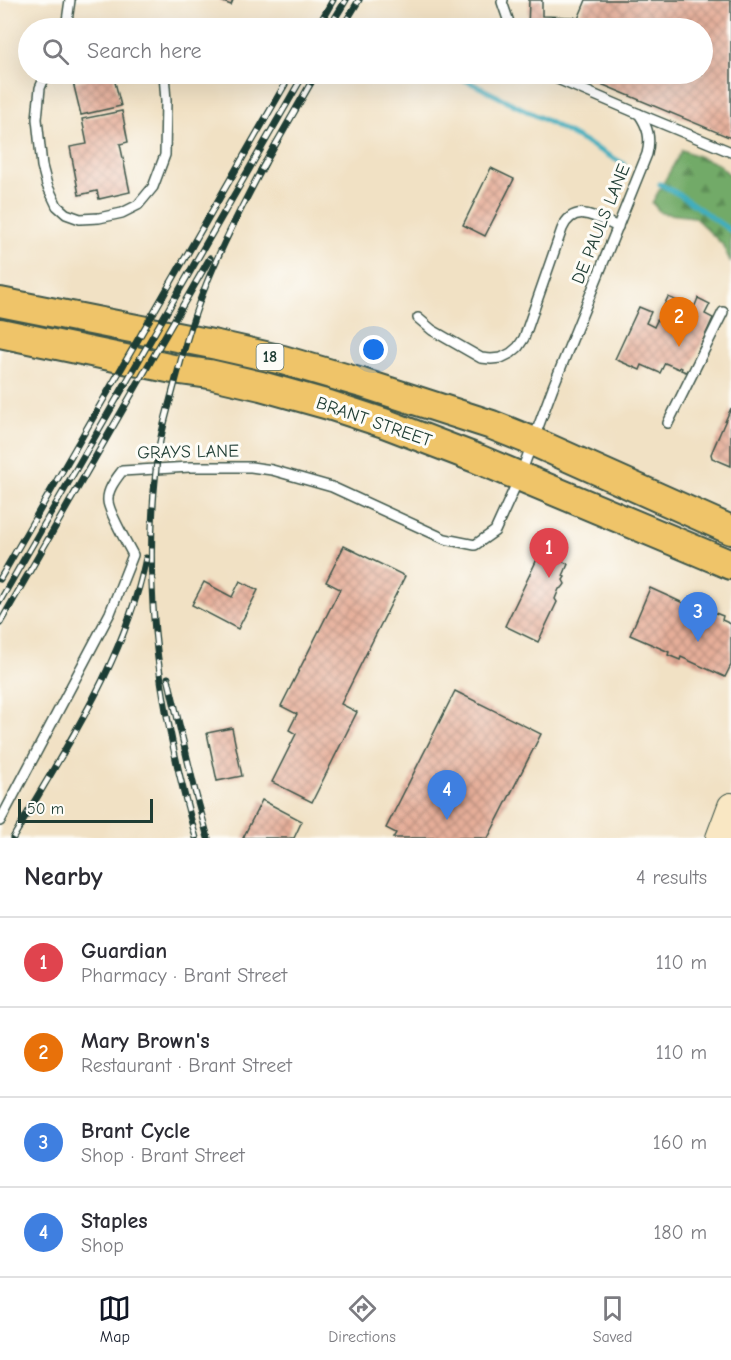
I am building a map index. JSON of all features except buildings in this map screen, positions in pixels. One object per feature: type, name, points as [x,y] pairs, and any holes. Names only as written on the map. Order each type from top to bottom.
[{"type":"main road","name":"BRANT STREET","points":[[0,302],[217,345],[283,360],[362,383],[492,425],[730,529]]},
{"type":"main road","name":"BRANT STREET","points":[[0,333],[173,369],[208,374],[329,405],[384,423],[520,476],[724,564]]},
{"type":"main road","points":[[719,838],[731,806]]},
{"type":"lane","points":[[67,18],[70,0]]},
{"type":"lane","points":[[503,0],[508,18]]},
{"type":"lane","points":[[42,84],[37,119],[42,166],[47,184],[57,206],[66,214],[80,219],[122,213],[138,205],[153,188],[165,155],[165,84]]},
{"type":"lane","points":[[569,84],[731,152]]},
{"type":"lane","name":"DE PAULS LANE","points":[[532,441],[647,154],[650,143],[649,133],[639,114]]},
{"type":"lane","points":[[418,318],[432,330],[481,358],[501,358],[519,347],[524,338],[562,229],[568,219],[579,213],[586,213],[618,227]]},
{"type":"lane","points":[[668,423],[723,312]]},
{"type":"lane","name":"GRAYS LANE","points":[[0,821],[110,613],[133,555],[107,502],[113,483],[122,471],[200,467],[250,467],[272,470],[332,488],[445,539],[475,545],[495,531],[520,476],[532,441]]},
{"type":"green space","points":[[682,150],[718,164],[731,176],[731,263],[722,244],[694,217],[661,213],[652,203]]},
{"type":"waterway","points":[[473,84],[547,121],[624,164]]},
{"type":"waterway","points":[[660,184],[680,195],[731,231]]},
{"type":"railway","points":[[323,18],[333,0]]},
{"type":"railway","points":[[335,18],[346,0]]},
{"type":"railway","points":[[348,18],[359,0]]},
{"type":"railway","points":[[0,579],[285,84]]},
{"type":"railway","points":[[0,601],[298,84]]},
{"type":"railway","points":[[261,170],[310,84]]},
{"type":"railway","points":[[196,838],[164,701],[153,610],[152,518],[157,460],[160,440],[199,302],[225,241],[265,163]]},
{"type":"railway","points":[[0,623],[210,258]]},
{"type":"railway","points":[[13,838],[72,737],[108,668],[124,633],[146,558]]},
{"type":"railway","points":[[168,678],[208,838]]},
{"type":"place","name":"Mary Brown's","points":[[679,347]]},
{"type":"place","name":"Guardian","points":[[549,578]]},
{"type":"place","name":"Brant Cycle","points":[[698,642]]},
{"type":"place","name":"Staples","points":[[447,820]]}]
